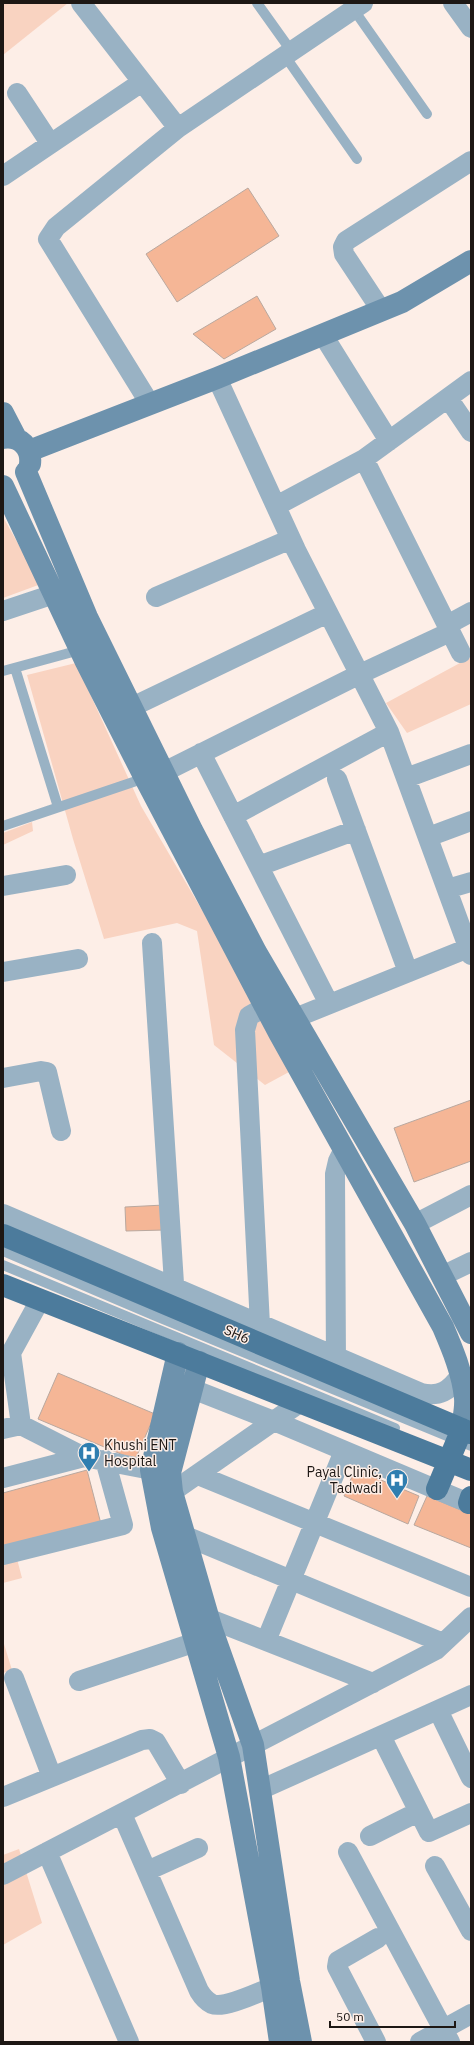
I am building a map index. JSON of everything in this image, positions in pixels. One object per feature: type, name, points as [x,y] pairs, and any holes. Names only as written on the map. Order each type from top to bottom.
[{"type":"main road","name":"SH6","points":[[3,1235],[175,1297],[336,1366],[462,1446]]},
{"type":"main road","points":[[3,1285],[301,1402],[462,1446]]},
{"type":"main road","points":[[462,1446],[471,1470]]},
{"type":"main road","points":[[437,1489],[462,1446]]},
{"type":"street","points":[[81,3],[178,128]]},
{"type":"street","points":[[453,3],[471,28]]},
{"type":"street","points":[[150,404],[48,239],[56,227],[178,128],[289,54],[351,8]]},
{"type":"street","points":[[3,176],[142,82]]},
{"type":"street","points":[[17,93],[50,143]]},
{"type":"street","points":[[381,310],[344,254],[343,247],[346,241],[471,161]]},
{"type":"street","points":[[16,442],[150,404],[217,378],[402,302],[471,261]]},
{"type":"street","points":[[323,334],[389,441]]},
{"type":"street","points":[[217,378],[291,539],[390,732],[470,950],[408,972],[295,1018]]},
{"type":"street","points":[[276,506],[364,458],[471,381]]},
{"type":"street","points":[[448,398],[471,432]]},
{"type":"street","points":[[3,413],[16,442],[30,466],[26,472],[14,481],[3,481]]},
{"type":"street","points":[[364,458],[461,653]]},
{"type":"street","points":[[26,472],[87,617],[132,707],[154,775]]},
{"type":"street","points":[[3,486],[80,650],[236,914],[274,1001],[344,1149],[434,1308],[451,1346],[465,1398],[462,1446]]},
{"type":"street","points":[[156,597],[291,539]]},
{"type":"street","points":[[3,611],[54,594]]},
{"type":"street","points":[[154,775],[360,674],[448,628],[471,612]]},
{"type":"street","points":[[132,707],[328,613]]},
{"type":"street","points":[[233,816],[390,732]]},
{"type":"street","points":[[201,753],[329,1004]]},
{"type":"street","points":[[406,778],[471,754]]},
{"type":"street","points":[[337,779],[408,972]]},
{"type":"street","points":[[428,837],[471,821]]},
{"type":"street","points":[[259,866],[356,830]]},
{"type":"street","points":[[3,886],[66,875]]},
{"type":"street","points":[[447,889],[471,882]]},
{"type":"street","points":[[152,944],[175,1297]]},
{"type":"street","points":[[3,972],[78,959]]},
{"type":"street","points":[[274,1001],[295,1018],[415,1224],[471,1333]]},
{"type":"street","points":[[260,1324],[245,1030],[250,1016],[274,1001]]},
{"type":"street","points":[[3,1078],[41,1071],[47,1072],[60,1130]]},
{"type":"street","points":[[336,1366],[335,1174],[338,1160],[344,1149]]},
{"type":"street","points":[[415,1224],[471,1195]]},
{"type":"street","points":[[3,1214],[175,1297],[260,1324],[336,1366],[414,1390],[439,1395],[448,1390],[460,1376]]},
{"type":"street","points":[[442,1276],[471,1262]]},
{"type":"street","points":[[40,1300],[7,1354],[12,1427],[84,1457],[105,1460],[164,1478],[198,1475],[471,1587]]},
{"type":"street","points":[[178,1353],[172,1381],[164,1478],[162,1528],[229,1757],[272,1987],[280,2042]]},
{"type":"street","points":[[200,1362],[164,1478],[210,1619],[212,1630],[253,1744],[289,1981],[301,2042]]},
{"type":"street","points":[[172,1381],[470,1501]]},
{"type":"street","points":[[198,1475],[301,1402]]},
{"type":"street","points":[[266,1641],[344,1451]]},
{"type":"street","points":[[3,1478],[84,1457]]},
{"type":"street","points":[[3,1555],[123,1525],[105,1460]]},
{"type":"street","points":[[183,1535],[443,1643]]},
{"type":"street","points":[[210,1619],[373,1683]]},
{"type":"street","points":[[3,1875],[181,1784],[253,1744],[436,1650],[470,1619]]},
{"type":"street","points":[[79,1681],[196,1642]]},
{"type":"street","points":[[14,1678],[52,1777]]},
{"type":"street","points":[[260,1790],[471,1694]]},
{"type":"street","points":[[438,1710],[471,1778]]},
{"type":"street","points":[[381,1736],[428,1832],[471,1813]]},
{"type":"street","points":[[3,1797],[142,1740],[150,1739],[156,1742],[181,1784]]},
{"type":"street","points":[[370,1836],[418,1812]]},
{"type":"street","points":[[122,1814],[199,1991],[205,1999],[212,2004],[222,2006],[272,1987]]},
{"type":"street","points":[[146,1871],[198,1848]]},
{"type":"street","points":[[47,1852],[129,2042]]},
{"type":"street","points":[[348,1852],[447,2036]]},
{"type":"street","points":[[435,1866],[471,1931]]},
{"type":"street","points":[[376,2042],[337,1968],[338,1961],[378,1938]]},
{"type":"street","points":[[420,2042],[447,2036],[471,2014]]},
{"type":"lane","points":[[257,3],[357,158]]},
{"type":"lane","points":[[351,8],[427,114]]},
{"type":"lane","points":[[3,671],[80,650]]},
{"type":"lane","points":[[15,668],[58,807]]},
{"type":"lane","points":[[3,826],[154,775]]},
{"type":"lane","points":[[3,1251],[462,1446]]},
{"type":"lane","points":[[3,1265],[402,1431]]},
{"type":"lane","points":[[423,1440],[462,1446]]},
{"type":"shaded area","points":[[3,3],[68,3],[3,55]]},
{"type":"shaded area","points":[[3,517],[41,584],[3,598]]},
{"type":"shaded area","points":[[471,657],[471,704],[407,733],[386,703]]},
{"type":"shaded area","points":[[76,663],[141,806],[233,963],[289,1072],[265,1085],[214,1045],[197,931],[177,923],[104,939],[73,839],[27,675]]},
{"type":"shaded area","points":[[32,822],[33,831],[3,845],[3,833]]},
{"type":"shaded area","points":[[17,1559],[22,1578],[3,1583],[3,1563]]},
{"type":"shaded area","points":[[4,1644],[12,1670],[3,1673],[3,1645]]},
{"type":"shaded area","points":[[19,1849],[42,1923],[3,1945],[3,1855]]},
{"type":"building","points":[[248,188],[279,236],[177,302],[146,254]]},
{"type":"building","points":[[257,296],[276,329],[224,359],[193,334]]},
{"type":"building","points":[[471,1100],[471,1161],[414,1182],[394,1128]]},
{"type":"building","points":[[164,1205],[165,1230],[126,1231],[125,1207]]},
{"type":"building","points":[[58,1373],[155,1414],[135,1460],[38,1419]]},
{"type":"building","points":[[355,1469],[419,1496],[408,1524],[344,1496]]},
{"type":"building","points":[[87,1470],[101,1524],[3,1551],[3,1493]]},
{"type":"building","points":[[427,1496],[471,1514],[471,1548],[414,1525]]},
{"type":"place","name":"Khushi ENT Hospital","points":[[89,1472]]},
{"type":"place","name":"Payal Clinic, Tadwadi","points":[[397,1500]]}]
